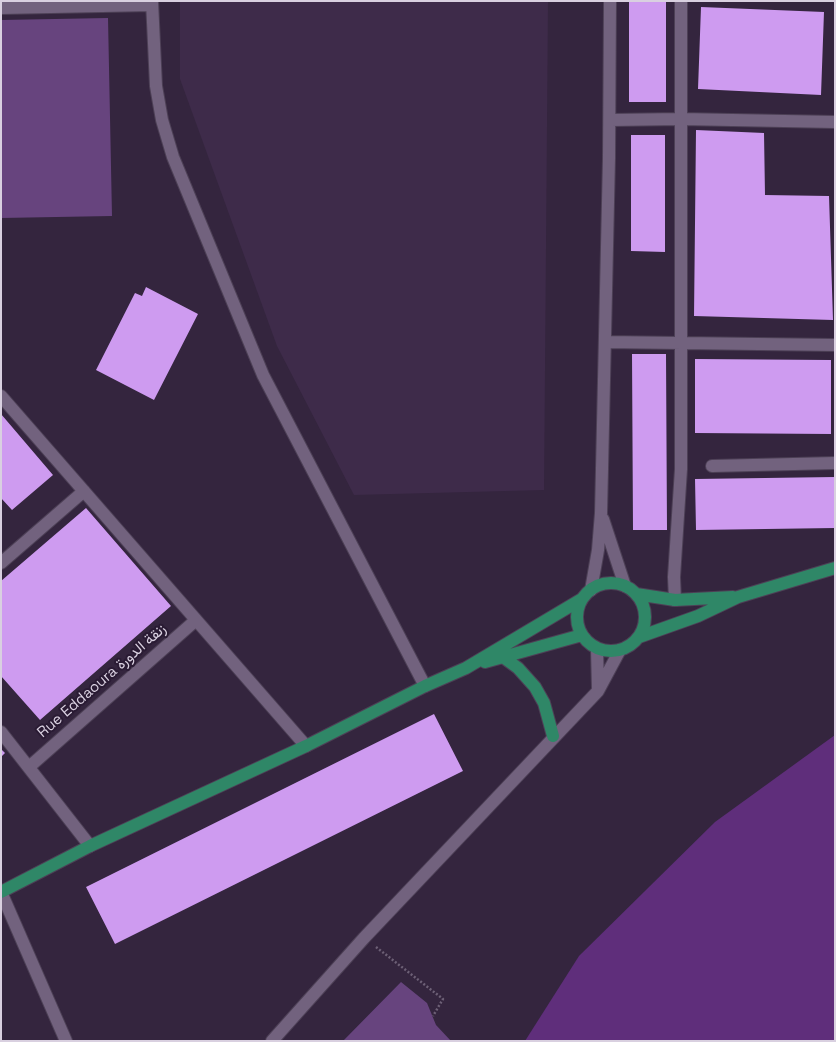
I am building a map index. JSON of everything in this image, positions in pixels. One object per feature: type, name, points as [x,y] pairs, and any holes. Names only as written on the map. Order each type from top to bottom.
[{"type":"main road","points":[[639,638],[698,616],[738,597],[835,568]]},
{"type":"main road","points":[[466,668],[586,594],[601,585],[613,583],[624,586],[636,594],[642,602],[645,611],[645,622],[639,638],[634,643],[620,650],[609,651],[597,649],[589,643],[582,635],[578,623],[578,610],[586,594]]},
{"type":"main road","points":[[636,594],[675,600],[738,597]]},
{"type":"main road","points":[[1,892],[90,846],[306,746],[425,686],[466,668],[582,635]]},
{"type":"main road","points":[[503,657],[518,668],[535,688],[544,703],[553,736]]},
{"type":"street","points":[[586,594],[598,550],[601,513],[610,120],[610,1]]},
{"type":"street","points":[[675,600],[674,576],[681,470],[681,1]]},
{"type":"street","points":[[1,8],[152,3],[156,86],[162,120],[173,157],[263,375],[425,686]]},
{"type":"street","points":[[610,120],[681,119],[835,122]]},
{"type":"street","points":[[605,342],[835,345]]},
{"type":"street","points":[[1,396],[306,746]]},
{"type":"street","points":[[712,466],[835,463]]},
{"type":"street","points":[[1,563],[84,491]]},
{"type":"street","points":[[601,513],[624,586]]},
{"type":"street","name":"Rue Eddaoura زنقة الدورة","points":[[29,767],[196,620]]},
{"type":"street","points":[[597,649],[598,691]]},
{"type":"street","points":[[272,1041],[364,938],[553,736],[598,691],[620,650]]},
{"type":"street","points":[[1,732],[90,846]]},
{"type":"street","points":[[1,892],[66,1041]]},
{"type":"path","points":[[364,938],[443,999],[433,1016]]},
{"type":"shaded area","points":[[180,1],[548,1],[544,490],[354,495],[277,346],[180,79]]},
{"type":"shaded area","points":[[108,18],[112,216],[1,218],[1,20]]},
{"type":"shaded area","points":[[835,735],[835,1041],[525,1041],[579,956],[715,822]]},
{"type":"shaded area","points":[[401,982],[427,1003],[436,1025],[451,1041],[343,1041]]},
{"type":"building","points":[[629,1],[666,1],[666,102],[629,102]]},
{"type":"building","points":[[701,7],[824,12],[821,95],[698,89]]},
{"type":"building","points":[[696,130],[764,133],[765,195],[829,196],[833,320],[694,316]]},
{"type":"building","points":[[631,135],[665,135],[665,252],[631,251]]},
{"type":"building","points":[[146,287],[198,314],[154,400],[96,370],[135,293],[142,296]]},
{"type":"building","points":[[632,354],[666,354],[667,530],[633,530]]},
{"type":"building","points":[[695,359],[831,360],[831,434],[695,433]]},
{"type":"building","points":[[1,414],[53,475],[12,510],[1,498]]},
{"type":"building","points":[[835,477],[835,528],[696,530],[695,479]]},
{"type":"building","points":[[86,508],[171,606],[40,720],[1,676],[1,581]]},
{"type":"building","points":[[434,714],[463,771],[115,944],[86,887]]},
{"type":"building","points":[[1,749],[5,753],[1,757]]}]
